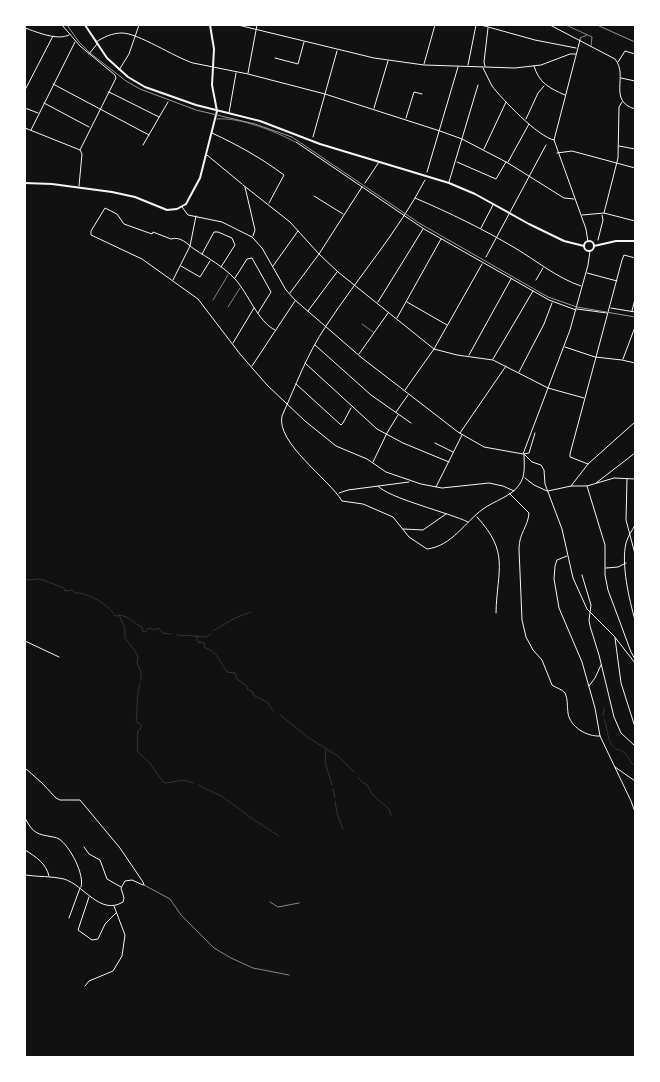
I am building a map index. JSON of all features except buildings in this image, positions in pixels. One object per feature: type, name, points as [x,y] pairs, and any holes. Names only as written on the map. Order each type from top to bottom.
[{"type":"main road","points":[[85,25],[107,58],[119,70],[145,87],[196,105],[260,121],[320,144],[471,191],[564,241],[584,246],[586,250],[590,251],[594,246],[616,241],[635,241]]},
{"type":"main road","points":[[25,183],[79,187],[128,195],[164,210],[182,207],[196,188],[207,154],[217,111],[212,85],[214,43],[210,25]]},
{"type":"main road","points":[[584,246],[588,242],[591,242],[594,246]]},
{"type":"street","points":[[62,25],[75,42],[114,74],[116,80],[90,127],[80,150],[82,154],[79,187]]},
{"type":"street","points":[[119,70],[129,54],[139,25]]},
{"type":"street","points":[[238,25],[337,50],[424,65],[515,68],[553,62],[570,54],[576,54]]},
{"type":"street","points":[[248,74],[257,25]]},
{"type":"street","points":[[424,65],[435,25]]},
{"type":"street","points":[[468,66],[476,25]]},
{"type":"street","points":[[480,25],[535,40],[577,48]]},
{"type":"street","points":[[550,25],[612,57],[618,62]]},
{"type":"street","points":[[486,67],[484,62],[488,27]]},
{"type":"street","points":[[25,28],[52,36],[63,37],[69,35]]},
{"type":"street","points":[[89,54],[96,43],[113,34],[124,33],[180,59],[325,94],[374,108],[462,139],[507,162],[564,198],[575,199]]},
{"type":"street","points":[[25,90],[52,36]]},
{"type":"street","points":[[580,40],[564,95],[554,140],[557,153],[581,216],[588,242]]},
{"type":"street","points":[[275,58],[298,64],[304,41]]},
{"type":"street","points":[[31,130],[75,42]]},
{"type":"street","points":[[313,137],[337,50]]},
{"type":"street","points":[[635,54],[625,51],[618,62],[622,102],[635,109]]},
{"type":"street","points":[[374,108],[388,60]]},
{"type":"street","points":[[427,172],[458,66]]},
{"type":"street","points":[[534,66],[545,86],[564,95]]},
{"type":"street","points":[[483,68],[492,86],[506,102],[544,137],[554,140]]},
{"type":"street","points":[[229,113],[236,72]]},
{"type":"street","points":[[620,78],[635,81]]},
{"type":"street","points":[[53,84],[149,135]]},
{"type":"street","points":[[449,183],[478,85]]},
{"type":"street","points":[[526,120],[540,90],[545,86]]},
{"type":"street","points":[[109,92],[159,117]]},
{"type":"street","points":[[406,119],[414,92],[422,94]]},
{"type":"street","points":[[144,145],[168,102]]},
{"type":"street","points":[[484,150],[506,102]]},
{"type":"street","points":[[598,240],[617,163],[619,107],[622,102]]},
{"type":"street","points":[[44,103],[90,127]]},
{"type":"street","points":[[25,108],[38,113]]},
{"type":"street","points":[[455,161],[496,180],[529,123]]},
{"type":"street","points":[[25,128],[80,150]]},
{"type":"street","points":[[212,133],[239,145],[284,175],[268,204]]},
{"type":"street","points":[[296,142],[424,229],[553,302],[576,310],[608,313]]},
{"type":"street","points":[[486,257],[546,145]]},
{"type":"street","points":[[618,146],[635,149]]},
{"type":"street","points":[[557,153],[572,151],[635,168]]},
{"type":"street","points":[[207,154],[243,185],[282,214],[338,272],[434,349],[457,356],[493,360],[548,388],[584,398]]},
{"type":"street","points":[[365,183],[379,161]]},
{"type":"street","points":[[425,180],[404,216],[326,326],[305,363],[281,420],[283,431],[305,461],[338,494],[342,501],[363,504],[393,517],[414,542],[427,549],[444,544],[482,510],[514,491],[524,477],[524,454],[564,347],[576,310],[590,251]]},
{"type":"street","points":[[243,185],[247,193],[255,230],[252,237]]},
{"type":"street","points":[[289,294],[319,254],[362,187]]},
{"type":"street","points":[[314,196],[344,214]]},
{"type":"street","points":[[415,198],[481,229],[543,267],[582,286]]},
{"type":"street","points":[[481,229],[494,204]]},
{"type":"street","points":[[182,207],[188,214],[222,222],[252,237],[262,248],[289,294],[295,300],[404,391],[462,434],[484,447],[524,454],[529,453],[535,434]]},
{"type":"street","points":[[275,330],[265,324],[241,286],[229,273],[184,240],[171,239],[153,232],[152,234],[147,233],[124,224],[117,214],[105,208],[95,224],[91,235],[142,259],[198,299],[267,385],[336,446],[367,459],[386,472],[410,481],[436,487],[492,483],[506,486],[514,491]]},
{"type":"street","points":[[581,216],[603,214],[635,221]]},
{"type":"street","points":[[173,281],[190,246],[196,216]]},
{"type":"street","points":[[377,303],[424,229]]},
{"type":"street","points":[[272,267],[298,230]]},
{"type":"street","points":[[202,254],[214,232],[232,238],[235,245],[221,267]]},
{"type":"street","points":[[397,319],[441,239]]},
{"type":"street","points":[[588,464],[570,457],[570,454],[624,255],[635,258]]},
{"type":"street","points":[[235,279],[247,259],[252,258],[270,290],[270,296],[258,313]]},
{"type":"street","points":[[181,266],[200,277],[210,260]]},
{"type":"street","points":[[404,391],[434,349],[483,262]]},
{"type":"street","points":[[536,280],[543,267]]},
{"type":"street","points":[[308,312],[338,272]]},
{"type":"street","points":[[586,273],[617,281]]},
{"type":"street","points":[[468,356],[512,279]]},
{"type":"street","points":[[493,360],[533,291]]},
{"type":"street","points":[[251,367],[295,300]]},
{"type":"street","points":[[632,311],[635,300]]},
{"type":"street","points":[[406,301],[448,325]]},
{"type":"street","points":[[519,372],[544,324],[553,302]]},
{"type":"street","points":[[232,343],[254,306]]},
{"type":"street","points":[[610,307],[635,312]]},
{"type":"street","points":[[359,354],[388,312]]},
{"type":"street","points":[[622,360],[635,327]]},
{"type":"street","points":[[315,345],[371,395],[411,423]]},
{"type":"street","points":[[564,347],[595,357],[635,363]]},
{"type":"street","points":[[305,363],[377,429],[449,462]]},
{"type":"street","points":[[436,487],[462,434],[506,365]]},
{"type":"street","points":[[296,384],[341,425],[351,407]]},
{"type":"street","points":[[396,413],[409,394]]},
{"type":"street","points":[[372,464],[398,415]]},
{"type":"street","points":[[571,486],[588,464],[635,422]]},
{"type":"street","points":[[434,443],[454,452]]},
{"type":"street","points":[[596,484],[597,481],[635,453]]},
{"type":"street","points":[[524,454],[532,462],[543,467],[545,484],[562,528],[574,583],[590,614],[635,661]]},
{"type":"street","points":[[524,477],[548,492],[571,486],[587,486],[610,479],[635,479]]},
{"type":"street","points":[[627,478],[626,520],[635,554]]},
{"type":"street","points":[[338,494],[348,490],[410,481]]},
{"type":"street","points":[[540,488],[545,484]]},
{"type":"street","points":[[378,486],[381,489],[469,523]]},
{"type":"street","points":[[587,486],[604,540],[608,590],[635,661]]},
{"type":"street","points":[[509,493],[529,513],[528,520],[519,538],[522,620],[526,637],[533,650],[542,660],[552,685],[562,690],[566,695],[568,716],[573,724],[588,736],[600,736]]},
{"type":"street","points":[[403,529],[423,530],[447,513]]},
{"type":"street","points":[[476,516],[492,536],[500,558],[496,613]]},
{"type":"street","points":[[635,525],[625,549],[627,585],[635,620]]},
{"type":"street","points":[[567,556],[556,562],[555,588],[561,615],[576,645],[589,686],[600,736],[607,754],[632,801],[635,812]]},
{"type":"street","points":[[605,568],[618,567],[626,563]]},
{"type":"street","points":[[582,574],[592,605],[590,626],[600,655],[601,666],[589,686]]},
{"type":"street","points":[[615,638],[621,682],[635,727]]},
{"type":"street","points":[[25,641],[59,657]]},
{"type":"street","points":[[600,662],[615,722],[621,733],[635,746]]},
{"type":"street","points":[[615,767],[635,781]]},
{"type":"street","points":[[25,768],[56,798],[60,800],[80,800],[120,848],[144,885]]},
{"type":"street","points":[[25,818],[35,833],[55,837],[66,844],[79,869],[82,883],[69,918]]},
{"type":"street","points":[[84,846],[89,854],[100,860],[109,881],[121,888]]},
{"type":"street","points":[[25,850],[43,863],[49,877]]},
{"type":"street","points":[[25,875],[64,879],[80,887],[99,903],[114,905],[121,904],[124,900],[121,888],[124,882],[130,880],[144,885]]},
{"type":"street","points":[[90,897],[78,928],[80,932],[92,940],[98,939],[105,924],[116,913]]},
{"type":"street","points":[[85,986],[89,981],[105,975],[116,968],[124,951],[125,935],[114,905]]},
{"type":"lane","points":[[558,29],[560,25]]},
{"type":"lane","points":[[566,25],[592,36],[591,46]]},
{"type":"lane","points":[[580,40],[580,38],[588,34]]},
{"type":"lane","points":[[215,120],[226,119],[258,127],[296,142]]},
{"type":"lane","points":[[213,300],[229,273]]},
{"type":"lane","points":[[228,307],[241,286]]},
{"type":"lane","points":[[362,324],[374,332]]},
{"type":"lane","points":[[144,885],[170,898],[181,915],[214,948],[253,968],[288,975]]},
{"type":"lane","points":[[270,902],[278,907],[299,903]]},
{"type":"waterway","points":[[25,578],[27,580],[40,579],[64,588],[65,591],[72,590],[91,597],[103,604],[115,616],[127,617],[142,627],[143,632],[149,628],[154,630],[158,628],[163,633],[171,634]]},
{"type":"waterway","points":[[213,631],[235,618],[251,612]]},
{"type":"waterway","points":[[119,615],[125,629],[125,638],[138,657],[137,663],[141,672],[141,680]]},
{"type":"waterway","points":[[195,636],[206,637],[211,634]]},
{"type":"waterway","points":[[177,635],[197,637],[198,642],[204,643],[205,648],[215,654],[227,672],[235,673],[237,679],[248,687],[247,689],[253,692],[253,695],[267,702],[273,711]]},
{"type":"waterway","points":[[140,684],[136,722],[141,724],[141,728],[137,734],[137,751],[149,762],[164,783],[181,780],[193,783]]},
{"type":"waterway","points":[[603,716],[604,708]]},
{"type":"waterway","points":[[280,715],[309,738],[338,756],[354,772]]},
{"type":"waterway","points":[[604,719],[612,745],[615,749],[624,752],[632,764],[635,765]]},
{"type":"waterway","points":[[326,750],[325,762],[332,785]]},
{"type":"waterway","points":[[358,777],[367,785],[373,795],[389,809],[391,815]]},
{"type":"waterway","points":[[198,785],[223,797],[279,836]]},
{"type":"waterway","points":[[333,789],[335,798]]},
{"type":"waterway","points":[[335,801],[343,829]]},
{"type":"tram line","points":[[67,25],[79,42],[90,53],[126,81],[140,89],[196,110],[255,124],[292,137],[419,223],[548,297],[577,307],[635,317]]},
{"type":"railway","points":[[597,25],[635,42]]}]
